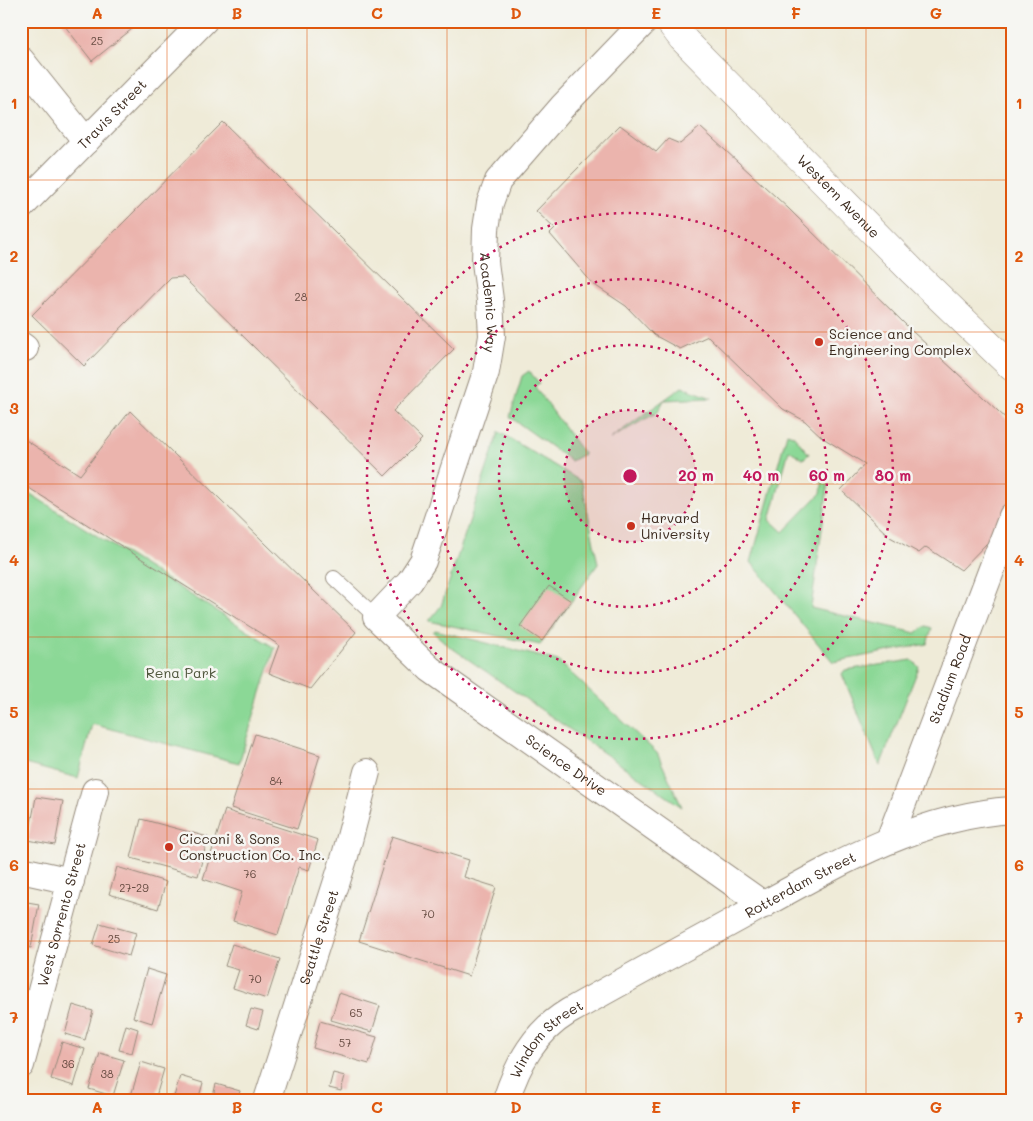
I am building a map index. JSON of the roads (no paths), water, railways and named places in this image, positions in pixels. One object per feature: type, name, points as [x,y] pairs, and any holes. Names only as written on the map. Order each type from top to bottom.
[{"type":"main road","name":"Western Avenue","points":[[669,21],[682,38],[912,271],[1012,367]]},
{"type":"street","name":"Travis Street","points":[[21,207],[204,21]]},
{"type":"street","name":"Academic Way","points":[[376,617],[410,581],[423,561],[486,372],[492,336],[485,262],[486,229],[490,203],[498,181],[563,106],[645,21]]},
{"type":"street","points":[[21,60],[86,141]]},
{"type":"street","name":"Stadium Road","points":[[889,840],[1012,516]]},
{"type":"street","name":"Science Drive","points":[[376,617],[430,669],[764,905]]},
{"type":"street","name":"Seattle Street","points":[[267,1100],[345,856],[367,772]]},
{"type":"street","name":"West Sorrento Street","points":[[21,1065],[95,791]]},
{"type":"street","name":"Rotterdam Street","points":[[602,993],[889,840],[950,821],[1012,810]]},
{"type":"street","points":[[21,870],[71,881]]},
{"type":"street","name":"Windom Street","points":[[506,1100],[516,1072],[536,1039],[559,1017],[602,993]]},
{"type":"lane","points":[[334,578],[376,617]]},
{"type":"place","name":"Science and Engineering Complex","points":[[819,342]]},
{"type":"place","name":"Harvard University","points":[[631,526]]},
{"type":"place","name":"Cicconi & Sons Construction Co. Inc.","points":[[169,847]]},
{"type":"park label","name":"Rena Park","points":[[181,673]]}]
